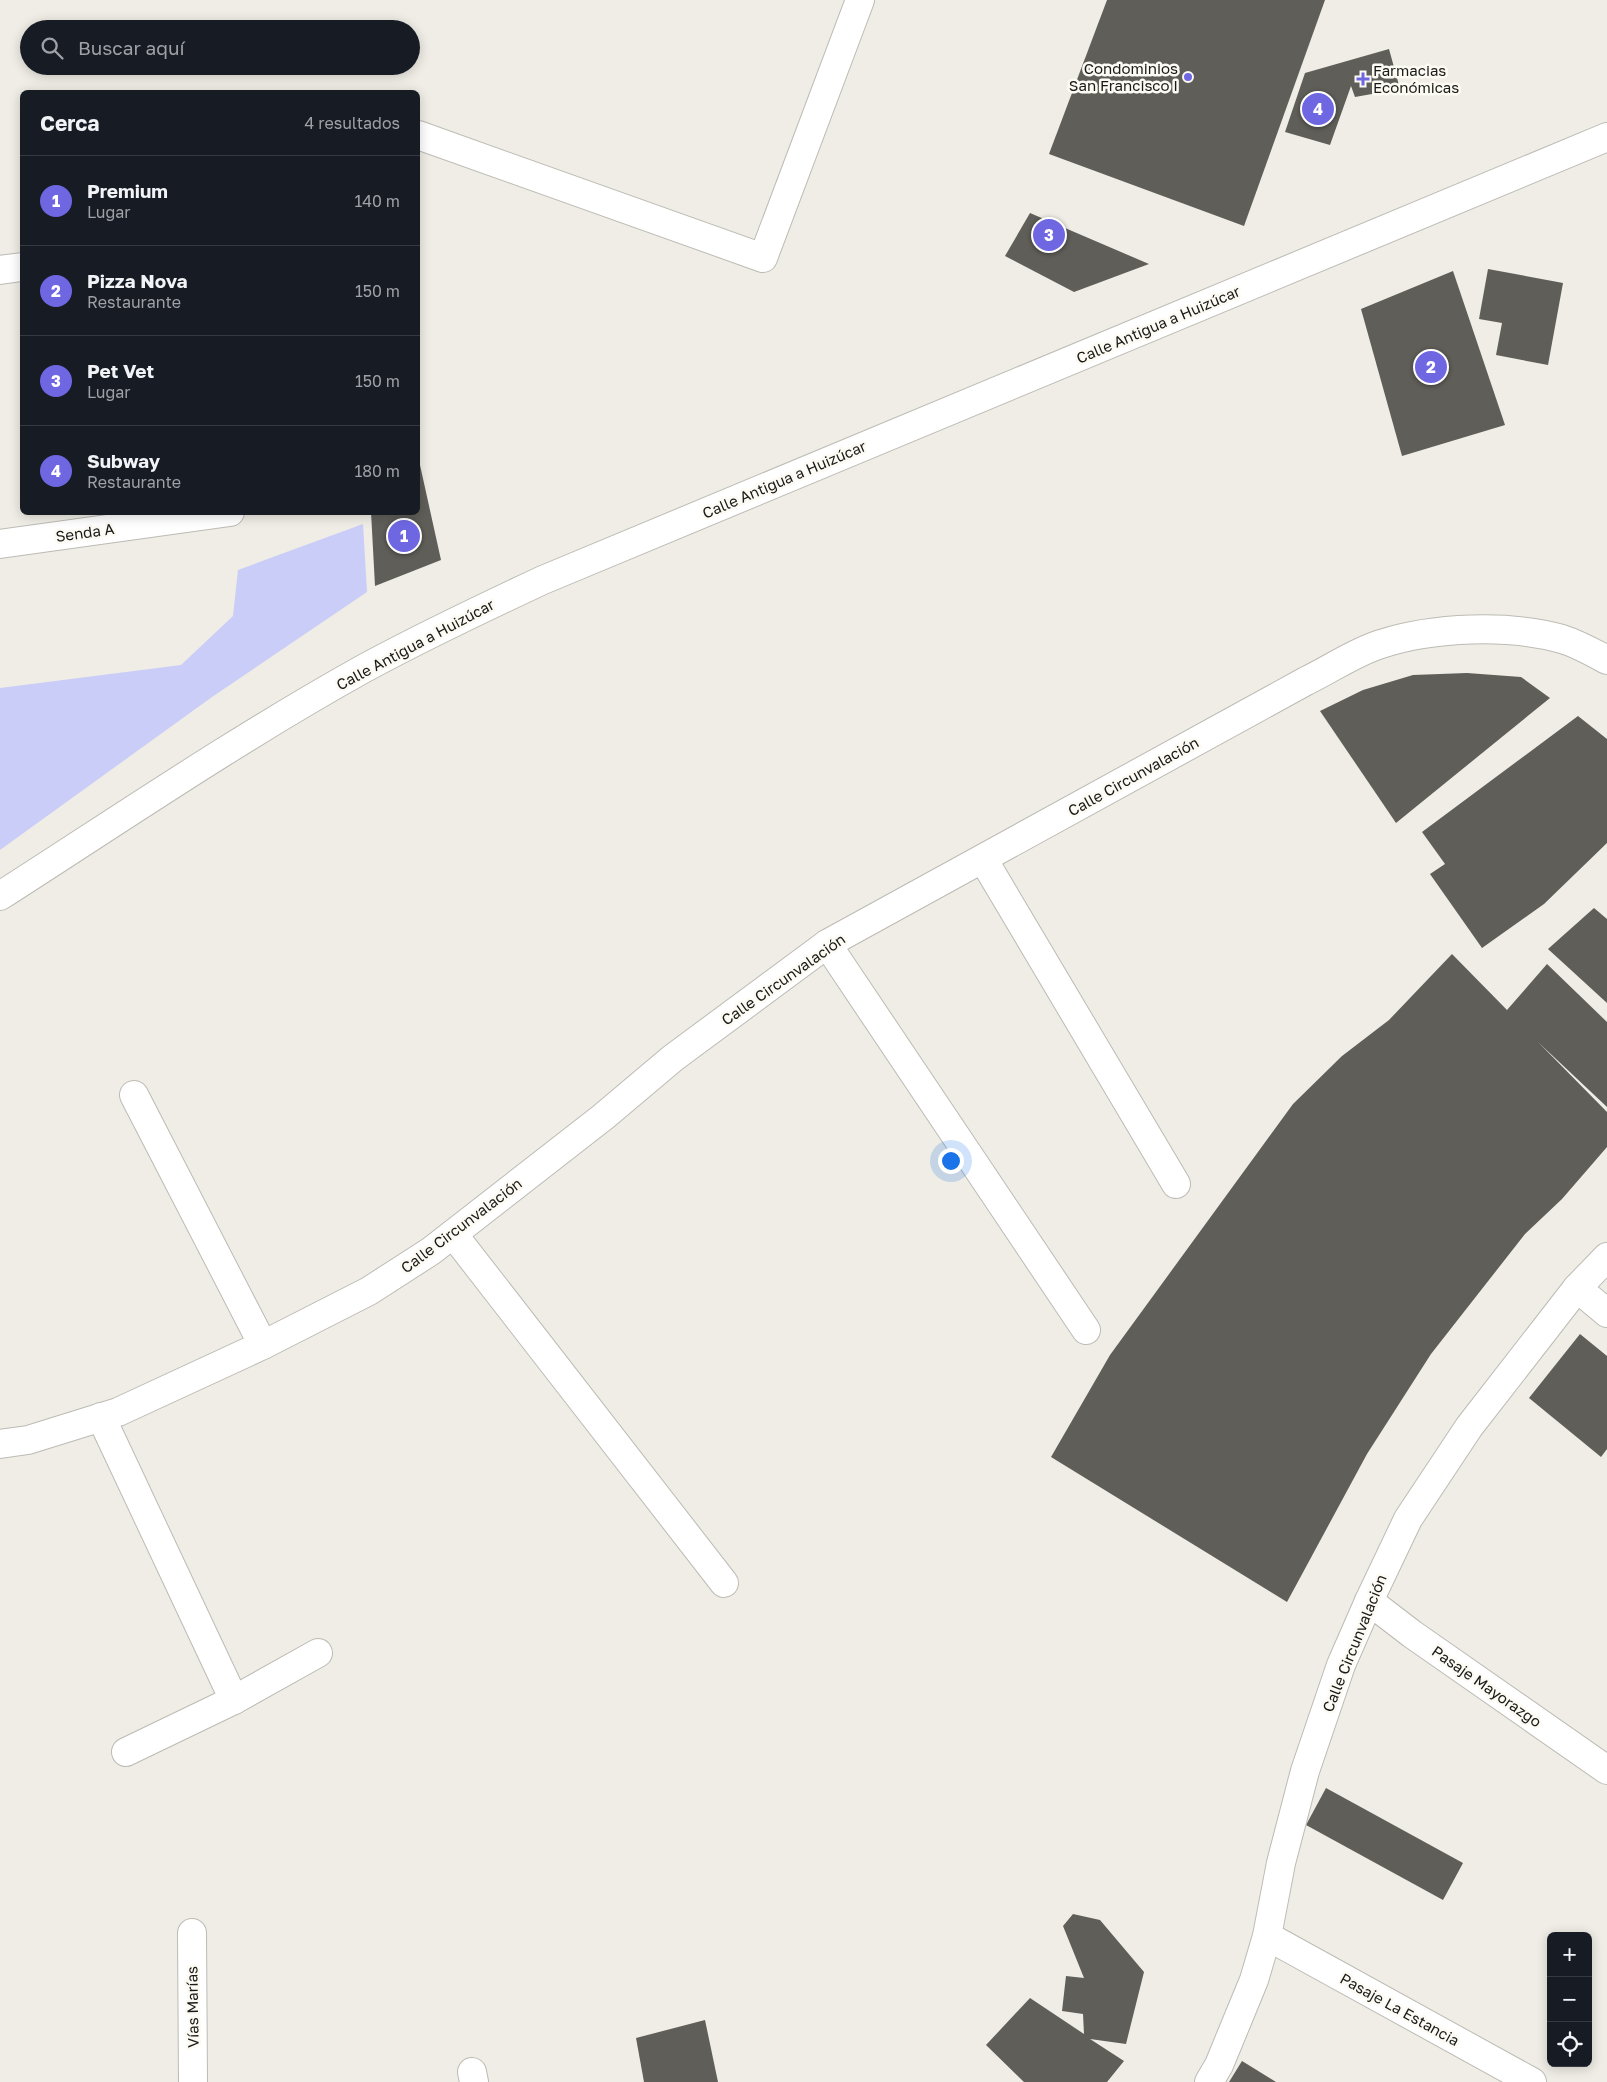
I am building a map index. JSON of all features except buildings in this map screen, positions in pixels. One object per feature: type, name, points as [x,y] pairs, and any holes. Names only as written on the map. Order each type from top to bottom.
[{"type":"street","points":[[420,136],[763,258],[860,0]]},
{"type":"street","name":"Calle Antigua a Huizúcar","points":[[0,896],[234,745],[363,669],[456,620],[543,580],[643,538],[1607,137]]},
{"type":"street","points":[[0,270],[20,267]]},
{"type":"street","name":"Senda A","points":[[0,544],[208,515]]},
{"type":"street","name":"Calle Circunvalación","points":[[0,1444],[28,1440],[118,1412],[263,1345],[369,1291],[453,1234],[603,1116],[673,1058],[827,944],[1306,681],[1379,644],[1418,635],[1481,629],[1560,639],[1578,645],[1607,660]]},
{"type":"street","points":[[983,859],[1176,1184]]},
{"type":"street","points":[[827,944],[1086,1330]]},
{"type":"street","points":[[134,1095],[263,1345]]},
{"type":"street","points":[[453,1234],[724,1583]]},
{"type":"street","name":"Calle Circunvalación","points":[[1209,2082],[1239,2019],[1267,1936],[1281,1863],[1305,1772],[1342,1665],[1369,1601],[1408,1519],[1464,1435],[1577,1288],[1607,1256]]},
{"type":"street","points":[[1577,1288],[1607,1313]]},
{"type":"street","points":[[101,1417],[234,1700]]},
{"type":"street","name":"Pasaje Mayorazgo","points":[[1369,1601],[1412,1634],[1607,1770]]},
{"type":"street","points":[[126,1752],[234,1700],[318,1653]]},
{"type":"street","name":"Vías Marías","points":[[192,1932],[193,2082]]},
{"type":"street","name":"Pasaje La Estancia","points":[[1267,1936],[1532,2082]]},
{"type":"shaded area","points":[[363,524],[367,592],[212,697],[0,850],[0,688],[181,665],[233,616],[238,570]]},
{"type":"place","name":"Condominios San Francisco I","points":[[1188,77]]},
{"type":"place","name":"Farmacias Económicas","points":[[1363,79]]},
{"type":"place","name":"Subway","points":[[1318,109]]},
{"type":"place","name":"Pet Vet","points":[[1049,235]]},
{"type":"place","name":"Pizza Nova","points":[[1431,367]]},
{"type":"place","name":"Premium","points":[[404,536]]}]
